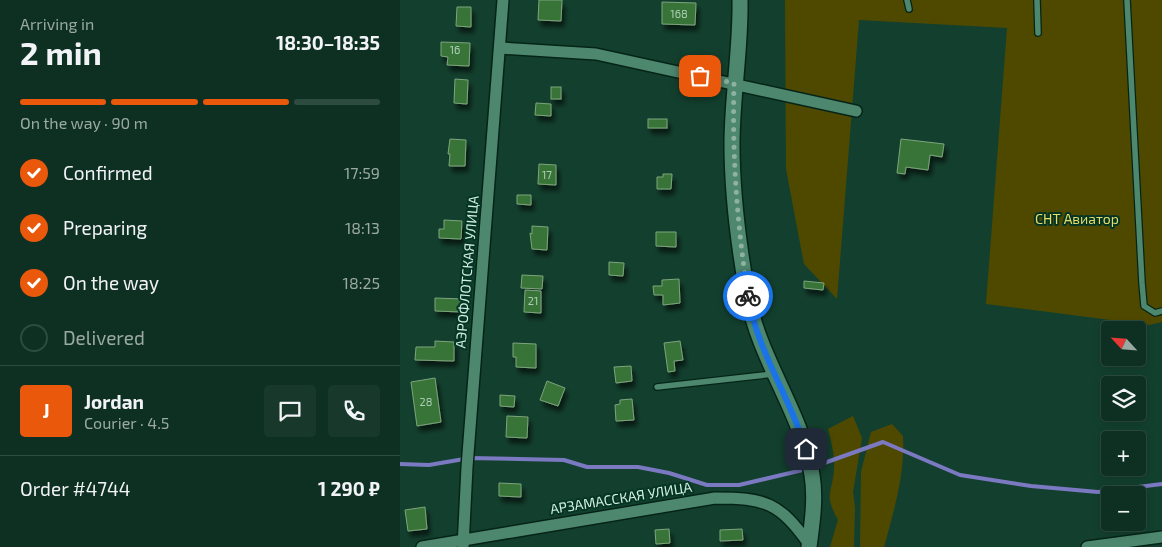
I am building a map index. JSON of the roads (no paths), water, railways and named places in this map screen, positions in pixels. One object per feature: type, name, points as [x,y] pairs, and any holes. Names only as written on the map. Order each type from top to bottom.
[{"type":"street","name":"АЭРОФЛОТСКАЯ УЛИЦА","points":[[463,544],[468,450],[504,0]]},
{"type":"street","points":[[740,0],[732,145],[741,254],[748,300],[756,326],[774,374],[796,419],[806,449],[812,475],[814,504],[809,545]]},
{"type":"street","points":[[500,48],[596,54],[856,111]]},
{"type":"street","name":"АРЗАМАССКАЯ УЛИЦА","points":[[422,547],[463,544],[715,498],[748,498],[766,502],[783,512],[795,524],[809,545]]},
{"type":"street","points":[[1087,547],[1162,537]]},
{"type":"lane","points":[[907,0],[909,9]]},
{"type":"lane","points":[[1036,0],[1038,33]]},
{"type":"lane","points":[[1127,0],[1144,306],[1155,313],[1162,311]]},
{"type":"lane","points":[[657,386],[774,374]]},
{"type":"waterway","points":[[813,467],[883,442],[960,475],[1031,486],[1098,492],[1162,484]]},
{"type":"waterway","points":[[400,464],[429,465],[470,458],[564,460],[587,467],[638,467],[669,473],[707,485],[739,485],[807,469]]},
{"type":"park label","name":"СНТ Авиатор","points":[[1077,219]]}]
